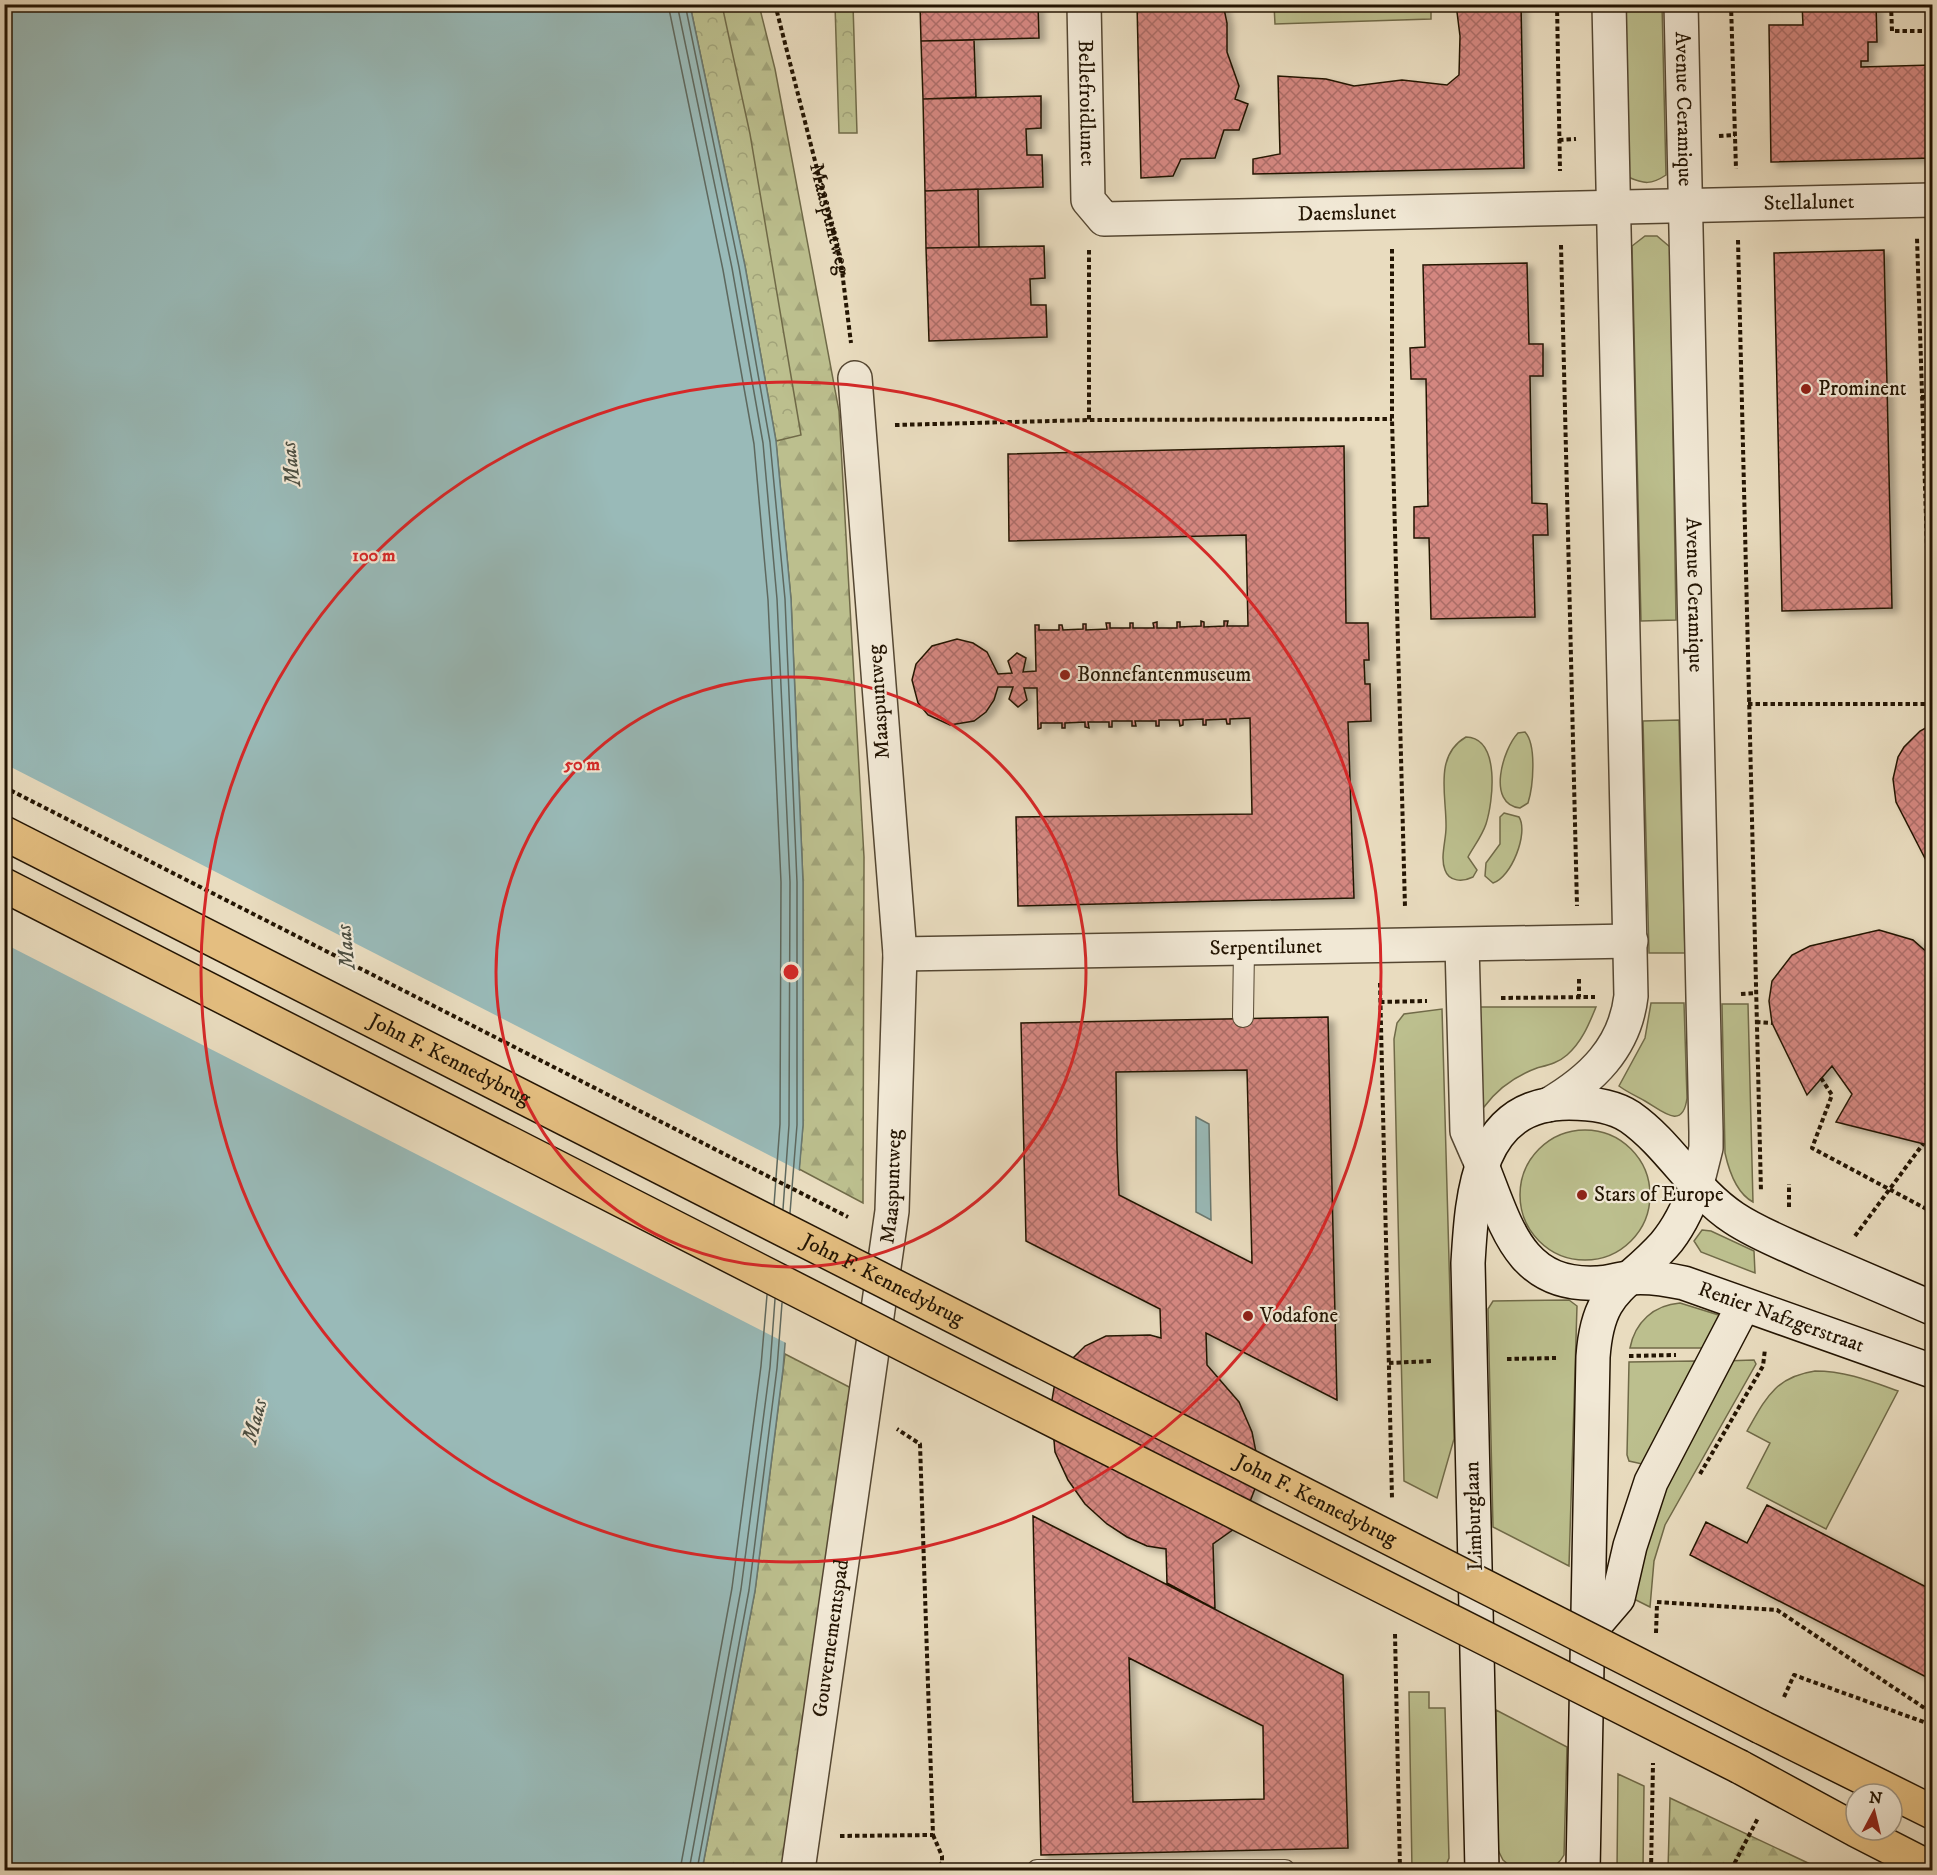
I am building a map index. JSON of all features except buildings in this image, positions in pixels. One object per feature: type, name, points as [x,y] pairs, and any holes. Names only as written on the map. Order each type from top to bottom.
[{"type":"main road","name":"John F. Kennedybrug","points":[[4,833],[1932,1812]]},
{"type":"main road","points":[[4,885],[938,1362],[1740,1767],[1844,1823]]},
{"type":"main road","points":[[1879,1842],[1932,1869]]},
{"type":"street","name":"Bellefroidlunet","points":[[1084,4],[1089,200]]},
{"type":"street","points":[[1481,1163],[1490,1146],[1520,1115],[1548,1105],[1581,1084],[1602,1064],[1616,1043],[1629,1009],[1631,941],[1609,4]]},
{"type":"street","name":"Avenue Ceramique","points":[[1681,4],[1706,1124],[1706,1148],[1696,1184]]},
{"type":"street","name":"Daemslunet","points":[[1089,200],[1104,219],[1614,207]]},
{"type":"street","name":"Stellalunet","points":[[1614,207],[1924,201]]},
{"type":"street","name":"Maaspuntweg","points":[[855,378],[900,954],[892,1211],[862,1407]]},
{"type":"street","name":"Serpentilunet","points":[[900,954],[1461,945],[1579,956],[1631,941]]},
{"type":"street","points":[[1461,945],[1467,1131],[1515,1244],[1542,1273],[1563,1281],[1582,1283],[1628,1278]]},
{"type":"street","points":[[1548,1105],[1592,1104],[1627,1115],[1652,1134],[1712,1202],[1753,1230],[1932,1308]]},
{"type":"street","name":"Limburglaan","points":[[1481,1163],[1473,1198],[1468,1263],[1482,1870]]},
{"type":"street","points":[[1583,1870],[1594,1341],[1602,1311],[1628,1278],[1656,1253],[1674,1232],[1696,1184]]},
{"type":"street","name":"Renier Nafzgerstraat","points":[[1628,1278],[1684,1283],[1743,1306],[1932,1371]]},
{"type":"street","points":[[1588,1634],[1618,1598],[1630,1546],[1651,1482],[1743,1306]]},
{"type":"street","name":"Gouvernementspad","points":[[798,1870],[862,1407]]},
{"type":"lane","points":[[1244,948],[1244,1017]]},
{"type":"lane","points":[[1036,1870],[1285,1870]]},
{"type":"path","name":"Maaspuntweg","points":[[776,4],[842,263],[855,378]]},
{"type":"path","points":[[1557,4],[1579,997],[1596,997]]},
{"type":"path","points":[[1731,4],[1759,1170]]},
{"type":"path","points":[[1891,4],[1892,31],[1932,31]]},
{"type":"path","points":[[1089,200],[1089,420]]},
{"type":"path","points":[[1748,704],[1932,704],[1921,397],[1924,201]]},
{"type":"path","points":[[1392,212],[1392,419],[1406,946]]},
{"type":"path","points":[[1921,397],[1932,397]]},
{"type":"path","points":[[858,426],[1089,420],[1392,419]]},
{"type":"path","points":[[1380,1002],[1389,1363],[1445,1361]]},
{"type":"path","points":[[1756,1022],[1772,1023]]},
{"type":"path","points":[[1821,1078],[1832,1095],[1812,1148],[1932,1212]]},
{"type":"path","points":[[1850,1243],[1923,1144]]},
{"type":"path","points":[[1789,1184],[1789,1210]]},
{"type":"path","points":[[1695,1484],[1763,1366],[1765,1354]]},
{"type":"path","points":[[1629,1356],[1680,1355]]},
{"type":"path","points":[[1499,1359],[1566,1358]]},
{"type":"path","points":[[862,1407],[920,1444],[933,1835],[942,1856],[942,1863],[933,1870]]},
{"type":"path","points":[[1656,1637],[1657,1591]]},
{"type":"path","points":[[1657,1602],[1777,1610],[1932,1713]]},
{"type":"path","points":[[1784,1696],[1794,1675],[1932,1725]]},
{"type":"path","points":[[1651,1870],[1653,1754]]},
{"type":"path","points":[[1731,1870],[1758,1818]]},
{"type":"path","points":[[862,1835],[933,1835]]},
{"type":"green space","points":[[690,5],[759,5],[775,69],[839,411],[864,857],[863,1203],[799,1169],[803,1125],[803,882],[791,599],[776,442],[745,266]]},
{"type":"green space","points":[[690,5],[722,5],[750,134],[801,435],[776,441],[745,266]]},
{"type":"green space","points":[[835,5],[853,5],[857,133],[839,133]]},
{"type":"green space","points":[[1274,5],[1431,5],[1431,19],[1275,24]]},
{"type":"green space","points":[[1625,5],[1662,5],[1666,175],[1652,182],[1643,182],[1628,177]]},
{"type":"green space","points":[[1645,236],[1657,236],[1670,247],[1676,620],[1641,621],[1632,246]]},
{"type":"green space","points":[[1679,720],[1685,953],[1649,953],[1643,721]]},
{"type":"green space","points":[[1525,732],[1529,738],[1533,756],[1532,777],[1528,803],[1520,808],[1510,804],[1503,797],[1500,787],[1507,751],[1518,733]]},
{"type":"green space","points":[[1466,737],[1477,740],[1485,748],[1490,759],[1492,787],[1486,824],[1468,857],[1477,870],[1473,877],[1461,880],[1450,877],[1444,865],[1446,828],[1444,778],[1449,755]]},
{"type":"green space","points":[[1504,813],[1519,817],[1522,833],[1512,864],[1500,879],[1493,883],[1485,876],[1486,863],[1500,844],[1500,817]]},
{"type":"green space","points":[[1651,1003],[1684,1003],[1687,1098],[1685,1108],[1681,1114],[1676,1116],[1665,1113],[1619,1086],[1645,1038]]},
{"type":"green space","points":[[1722,1004],[1748,1004],[1753,1202],[1738,1187],[1731,1174],[1725,1153]]},
{"type":"green space","points":[[1478,1007],[1596,1007],[1581,1039],[1567,1055],[1556,1062],[1514,1079],[1501,1088],[1484,1107],[1479,1107]]},
{"type":"green space","points":[[1442,1009],[1454,1439],[1437,1498],[1404,1481],[1394,1039],[1397,1023],[1404,1014]]},
{"type":"green space","points":[[1585,1130],[1610,1135],[1631,1149],[1645,1170],[1650,1195],[1645,1220],[1631,1241],[1610,1255],[1585,1260],[1560,1255],[1539,1241],[1525,1220],[1520,1195],[1525,1170],[1539,1149],[1560,1135]]},
{"type":"green space","points":[[1702,1230],[1711,1231],[1754,1251],[1755,1273],[1701,1252],[1694,1241]]},
{"type":"green space","points":[[1569,1300],[1577,1306],[1569,1566],[1493,1527],[1488,1309],[1493,1301]]},
{"type":"green space","points":[[1680,1303],[1725,1317],[1709,1348],[1630,1348],[1636,1330],[1647,1316],[1662,1307]]},
{"type":"green space","points":[[785,1354],[853,1389],[783,1870],[702,1870],[755,1591]]},
{"type":"green space","points":[[1754,1360],[1756,1364],[1665,1525],[1654,1561],[1650,1607],[1632,1598],[1648,1523],[1723,1361]]},
{"type":"green space","points":[[1629,1362],[1699,1362],[1642,1464],[1629,1461],[1627,1455]]},
{"type":"green space","points":[[1815,1371],[1847,1375],[1898,1391],[1826,1529],[1747,1488],[1770,1443],[1747,1431],[1773,1391],[1790,1378]]},
{"type":"green space","points":[[1409,1692],[1429,1692],[1429,1708],[1445,1708],[1449,1858],[1444,1870],[1412,1870]]},
{"type":"green space","points":[[1496,1710],[1567,1747],[1564,1855],[1555,1866],[1549,1869],[1515,1870],[1503,1860],[1498,1850]]},
{"type":"green space","points":[[1618,1774],[1644,1786],[1643,1870],[1617,1870]]},
{"type":"green space","points":[[1670,1798],[1823,1870],[1668,1870]]},
{"type":"water","name":"Maas","points":[[5,5],[690,5],[745,266],[776,441],[791,599],[803,882],[803,1125],[783,1369],[755,1591],[702,1870],[5,1870]]},
{"type":"water","points":[[1196,1117],[1209,1124],[1211,1220],[1196,1212]]},
{"type":"pier","points":[[5,764],[802,1172],[788,1344],[5,944]]},
{"type":"place","name":"Prominent","points":[[1806,389]]},
{"type":"place","name":"Bonnefantenmuseum","points":[[1065,675]]},
{"type":"place","name":"Stars of Europe","points":[[1582,1195]]},
{"type":"place","name":"Vodafone","points":[[1248,1316]]}]
